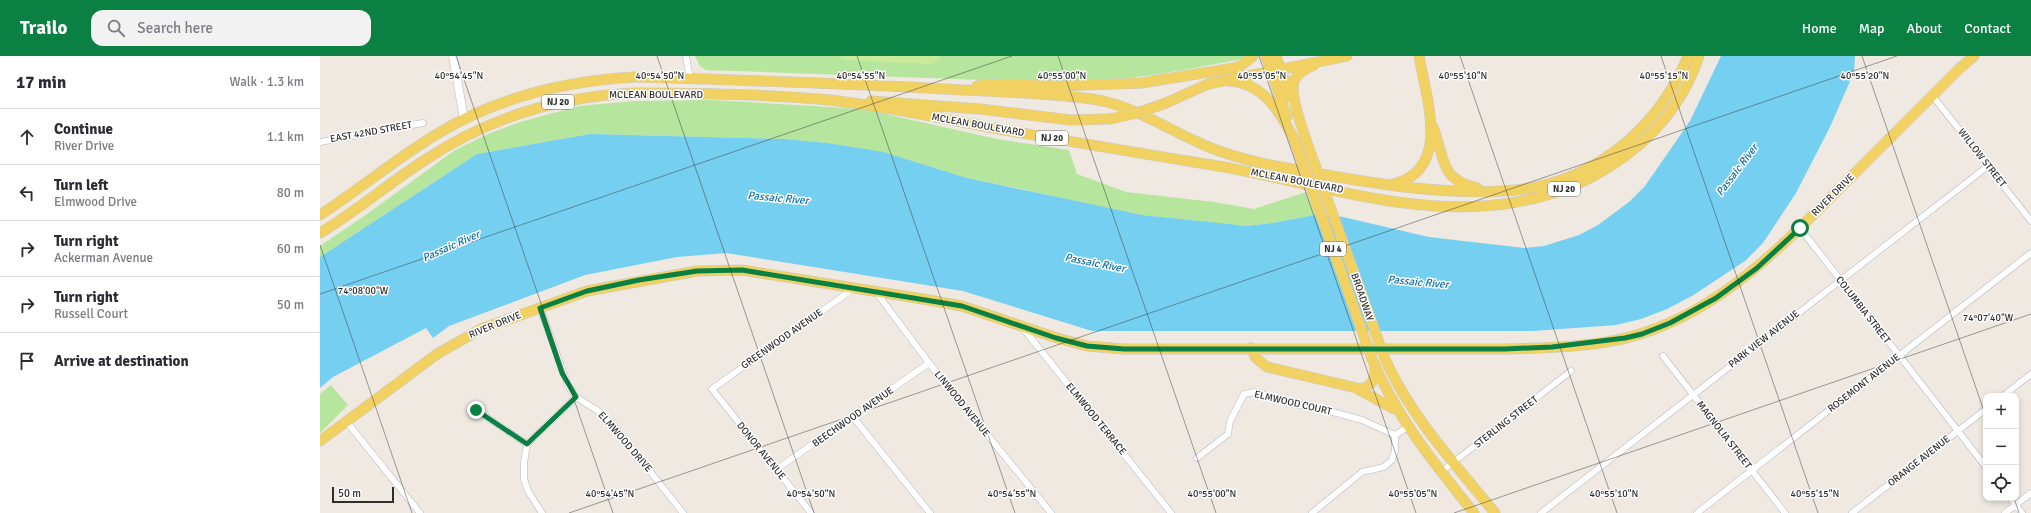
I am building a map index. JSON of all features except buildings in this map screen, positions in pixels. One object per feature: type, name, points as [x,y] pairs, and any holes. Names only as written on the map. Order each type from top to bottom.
[{"type":"main road","points":[[947,90],[992,84],[1059,86],[1141,83],[1234,68],[1242,65],[1253,56]]},
{"type":"main road","name":"BROADWAY","points":[[1266,56],[1276,69],[1306,140],[1385,359],[1411,407],[1494,513]]},
{"type":"main road","name":"BROADWAY","points":[[1276,56],[1276,69],[1294,139],[1372,359],[1389,397],[1399,414],[1441,472],[1474,513]]},
{"type":"main road","points":[[831,100],[878,101],[936,105],[1070,120],[1110,119],[1137,113],[1166,103],[1201,87],[1221,81],[1346,56]]},
{"type":"main road","points":[[1390,185],[1409,178],[1424,165],[1430,147],[1430,119],[1419,56]]},
{"type":"main road","name":"MCLEAN BOULEVARD","points":[[320,215],[422,143],[464,119],[514,99],[569,84],[634,78],[947,90],[1103,100],[1143,114],[1198,142],[1234,156],[1314,173],[1390,185],[1466,191],[1526,189],[1552,182],[1582,171],[1619,149],[1659,108],[1675,84],[1688,56]]},
{"type":"main road","name":"MCLEAN BOULEVARD","points":[[320,232],[450,144],[496,122],[546,105],[591,96],[636,93],[831,100],[1245,171],[1406,203],[1436,206],[1482,206],[1527,200],[1557,192],[1586,180],[1612,166],[1636,148],[1668,114],[1685,88],[1699,56]]},
{"type":"main road","name":"RIVER DRIVE","points":[[320,442],[346,421],[457,341],[481,329],[587,291],[639,280],[697,271],[742,270],[962,306],[1087,346],[1124,349],[1524,349],[1625,338],[1642,334],[1670,323],[1716,298],[1757,268],[1800,228],[1932,95],[1974,56]]},
{"type":"main road","points":[[1306,140],[1292,89],[1294,80],[1301,72],[1322,61]]},
{"type":"main road","points":[[1221,81],[1246,85],[1265,95],[1280,112],[1294,139]]},
{"type":"main road","points":[[1430,119],[1438,140],[1443,163],[1451,176],[1465,184],[1495,191]]},
{"type":"main road","points":[[1251,348],[1256,358],[1266,367],[1361,389],[1367,387],[1374,379],[1375,368],[1372,359]]},
{"type":"main road","points":[[1356,388],[1388,404],[1399,414]]},
{"type":"street","points":[[453,56],[464,119]]},
{"type":"street","points":[[686,56],[690,79]]},
{"type":"street","name":"WILLOW STREET","points":[[1932,95],[2031,221]]},
{"type":"street","name":"EAST 42ND STREET","points":[[320,142],[423,123]]},
{"type":"street","name":"PARK VIEW AVENUE","points":[[1541,513],[1988,166]]},
{"type":"street","name":"COLUMBIA STREET","points":[[1800,228],[1984,465]]},
{"type":"street","name":"ROSEMONT AVENUE","points":[[1697,513],[2031,253]]},
{"type":"street","name":"GREENWOOD AVENUE","points":[[712,389],[853,289]]},
{"type":"street","name":"LINWOOD AVENUE","points":[[876,292],[930,363],[1051,513]]},
{"type":"street","name":"ELMWOOD DRIVE","points":[[540,308],[562,373],[576,397],[598,411],[614,426],[683,513]]},
{"type":"street","name":"ELMWOOD TERRACE","points":[[1021,325],[1171,513]]},
{"type":"street","name":"MAGNOLIA STREET","points":[[1663,356],[1785,513]]},
{"type":"street","name":"BEECHWOOD AVENUE","points":[[776,470],[930,363]]},
{"type":"street","name":"STERLING STREET","points":[[1441,472],[1571,372]]},
{"type":"street","points":[[2007,393],[2031,374]]},
{"type":"street","name":"DONOR AVENUE","points":[[712,389],[811,513]]},
{"type":"street","name":"ELMWOOD COURT","points":[[1197,458],[1228,434],[1230,421],[1244,394],[1255,392],[1292,404],[1311,406],[1362,420],[1396,435]]},
{"type":"street","points":[[542,513],[528,490],[524,479],[524,463],[527,444],[576,397]]},
{"type":"street","points":[[476,410],[527,444]]},
{"type":"street","name":"ORANGE AVENUE","points":[[1852,513],[1983,411]]},
{"type":"street","points":[[853,417],[930,513]]},
{"type":"street","points":[[346,421],[420,513]]},
{"type":"street","points":[[1312,513],[1362,472],[1384,467],[1392,460],[1395,451],[1396,435],[1408,427]]},
{"type":"street","points":[[2006,513],[2031,493]]},
{"type":"street","points":[[2013,501],[2022,513]]},
{"type":"green space","points":[[695,56],[1247,56],[1248,58],[1137,77],[1070,83],[706,70],[700,66]]},
{"type":"green space","points":[[841,56],[942,56],[933,64],[841,60]]},
{"type":"green space","points":[[712,100],[863,109],[997,139],[1069,150],[1077,174],[1126,192],[1214,202],[1254,209],[1306,192],[1315,215],[1247,226],[1221,224],[1142,215],[1098,207],[1027,190],[967,178],[908,160],[827,143],[785,139],[590,134],[477,154],[320,257],[320,246],[455,150],[488,134],[520,122],[579,106],[635,101]]},
{"type":"green space","points":[[331,385],[348,405],[320,433],[320,394]]},
{"type":"water","name":"Passaic River","points":[[1721,56],[1855,56],[1854,72],[1830,127],[1796,193],[1763,243],[1745,261],[1692,296],[1667,309],[1641,319],[1616,325],[1533,331],[1092,331],[963,291],[726,253],[677,257],[585,275],[449,326],[433,338],[426,328],[333,377],[320,388],[320,257],[477,154],[590,134],[785,139],[827,143],[883,152],[967,178],[1142,215],[1247,226],[1315,215],[1334,215],[1429,237],[1524,248],[1544,246],[1579,235],[1598,225],[1629,202],[1645,186],[1690,121]]},
{"type":"route","points":[[476,410],[527,444],[576,397],[562,373],[540,308],[587,291],[639,280],[697,271],[742,270],[962,306],[1056,338],[1087,346],[1124,349],[1531,348],[1593,343],[1625,338],[1642,334],[1670,323],[1716,298],[1757,268],[1800,228]]}]
